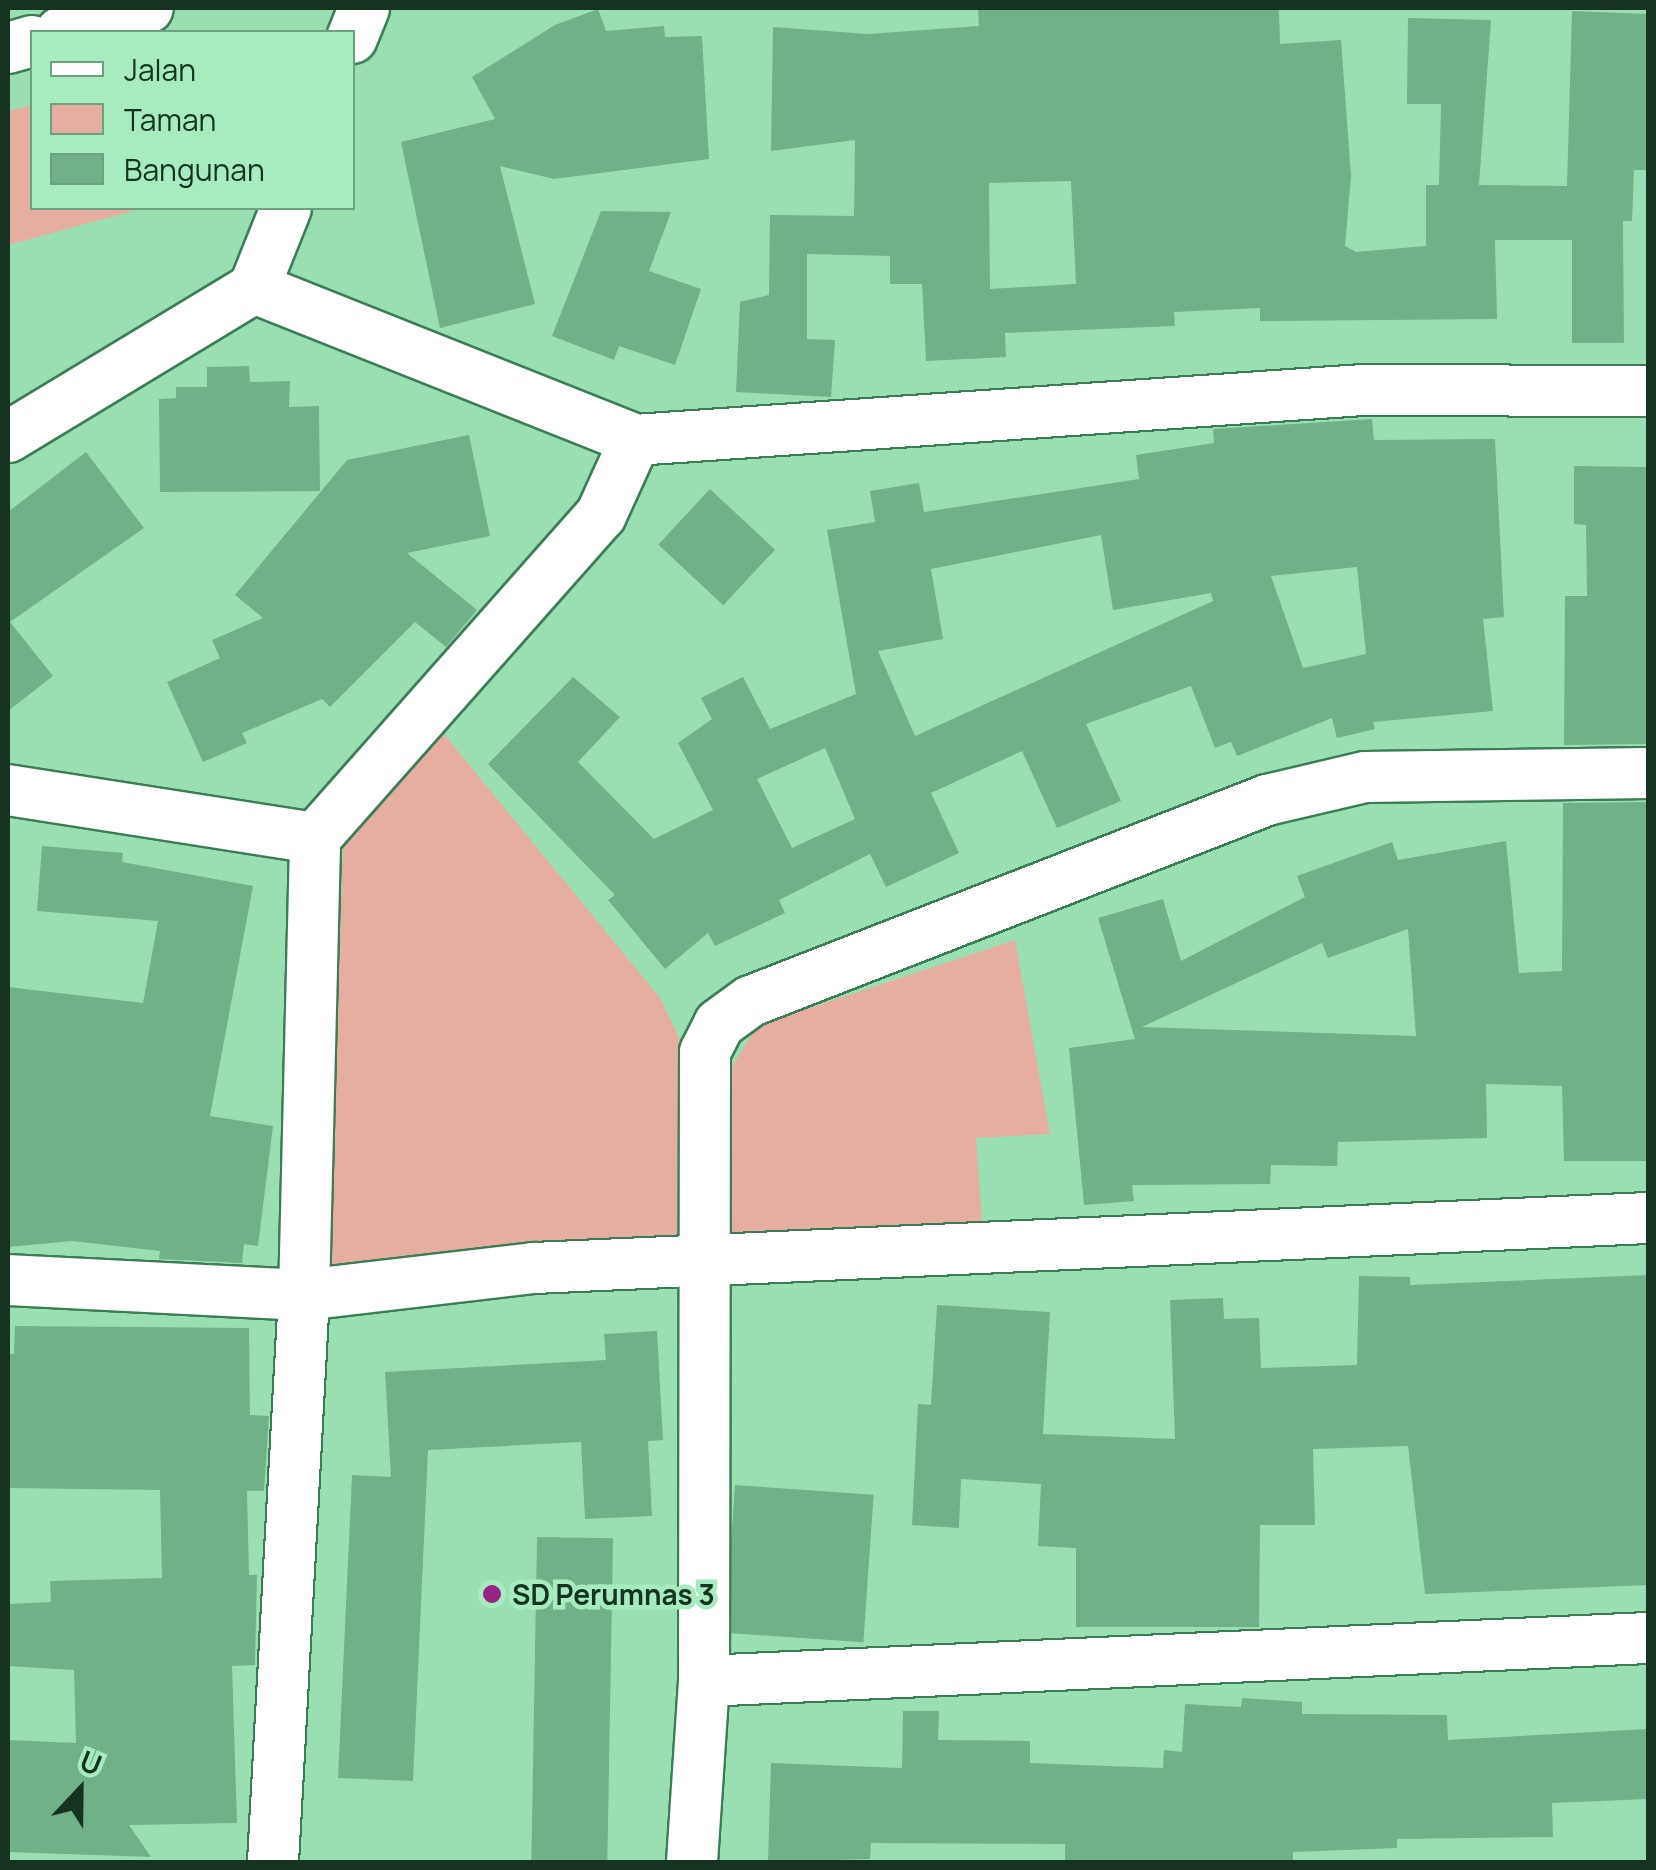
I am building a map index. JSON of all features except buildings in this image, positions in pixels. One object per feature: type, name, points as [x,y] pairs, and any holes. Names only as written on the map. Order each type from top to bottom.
[{"type":"street","points":[[67,30],[148,8]]},
{"type":"street","points":[[8,437],[254,288],[285,210]]},
{"type":"street","points":[[254,288],[635,440],[825,433],[1110,404],[1363,390],[1648,391]]},
{"type":"street","points":[[273,1862],[304,1295],[315,838],[600,515],[635,440]]},
{"type":"street","points":[[692,1862],[704,1681],[709,1260],[706,1052],[720,1024],[751,1001],[1267,800],[1365,777],[1648,773]]},
{"type":"street","points":[[8,790],[315,838]]},
{"type":"street","points":[[8,1280],[304,1295],[534,1268],[1648,1218]]},
{"type":"street","points":[[704,1681],[1648,1638]]},
{"type":"green space","points":[[30,106],[30,210],[137,210],[8,245],[8,111]]},
{"type":"green space","points":[[439,728],[660,998],[685,1050],[681,1240],[328,1272],[343,848]]},
{"type":"green space","points":[[1015,940],[1050,1134],[976,1138],[982,1221],[731,1240],[732,1066],[758,1025]]},
{"type":"place","name":"SD Perumnas 3","points":[[492,1594]]}]
